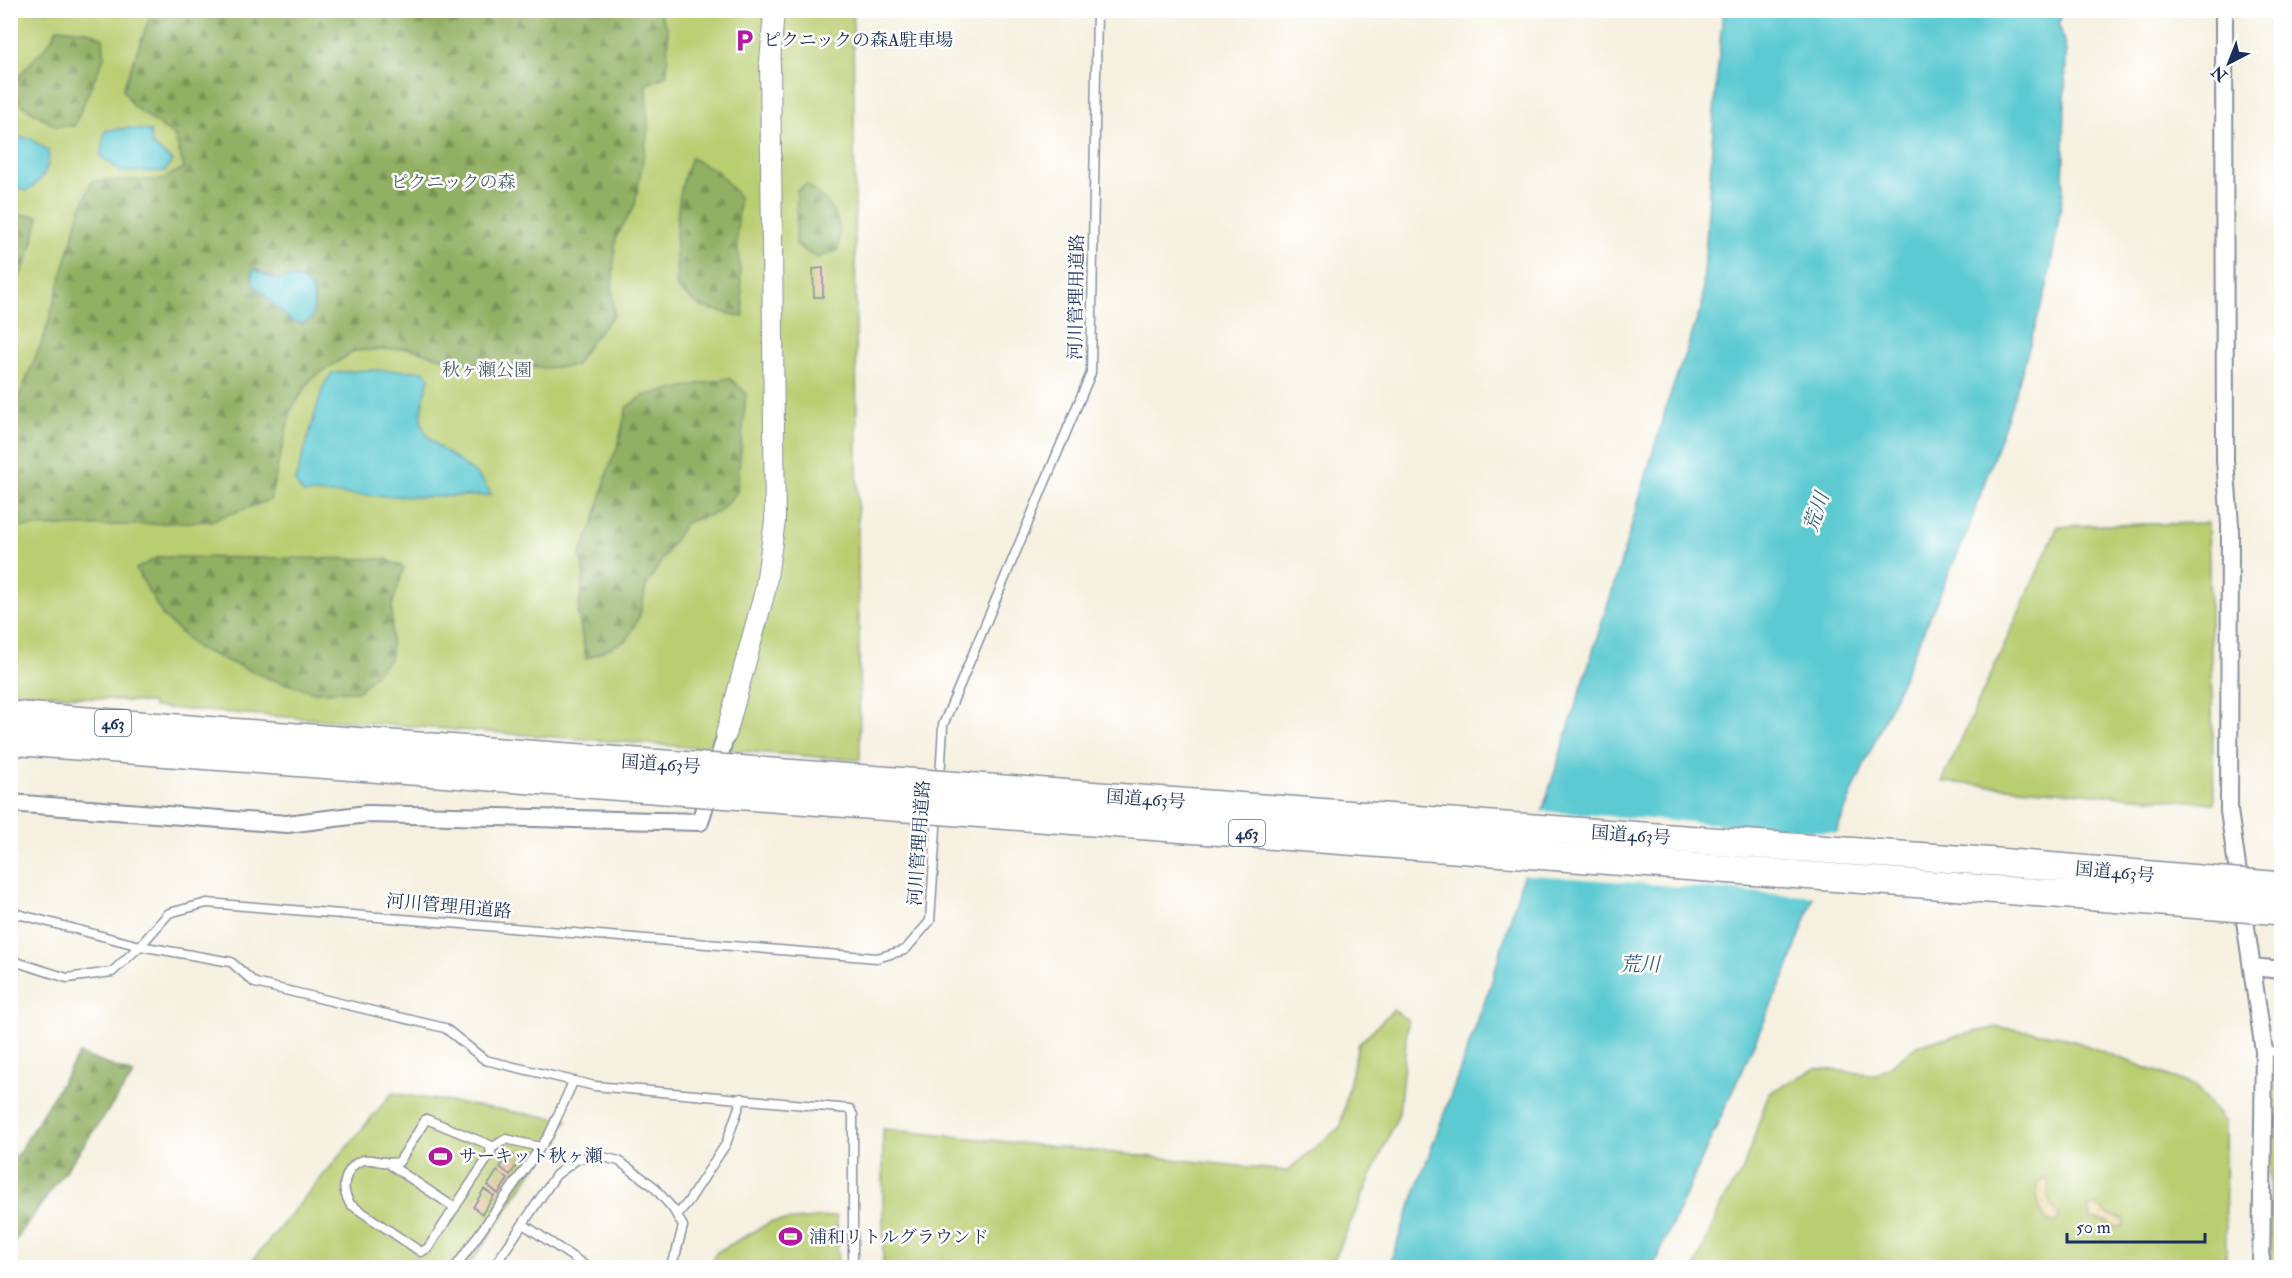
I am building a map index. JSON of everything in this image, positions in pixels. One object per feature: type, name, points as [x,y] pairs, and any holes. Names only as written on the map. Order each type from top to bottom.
[{"type":"highway","name":"国道463号","points":[[10,715],[214,744],[2282,911]]},
{"type":"highway","name":"国道463号","points":[[10,741],[214,744],[1975,861],[2282,886]]},
{"type":"street","points":[[10,803],[287,824],[367,814],[700,822],[765,591],[775,521],[770,63],[774,10]]},
{"type":"street","points":[[2224,10],[2225,448],[2230,525],[2229,811],[2264,1051],[2261,1268]]},
{"type":"street","points":[[2252,967],[2282,969]]},
{"type":"lane","name":"河川管理用道路","points":[[939,794],[943,725],[1091,373],[1097,10]]},
{"type":"lane","name":"河川管理用道路","points":[[10,960],[67,978],[112,972],[140,946],[169,913],[207,903],[877,958],[905,950],[930,921],[938,806]]},
{"type":"lane","points":[[10,912],[140,946],[231,962],[255,983],[445,1028],[485,1060],[573,1083],[850,1109],[853,1115],[853,1268]]},
{"type":"lane","points":[[2264,1051],[2282,1052]]},
{"type":"lane","points":[[455,1268],[549,1134],[573,1083]]},
{"type":"lane","points":[[676,1215],[688,1202],[726,1144],[742,1098]]},
{"type":"lane","points":[[389,1164],[399,1162],[426,1119],[490,1145],[492,1153],[455,1208],[428,1248],[421,1252],[350,1204],[344,1192],[344,1180],[352,1166],[362,1160],[374,1159],[389,1164],[455,1208]]},
{"type":"lane","points":[[490,1149],[506,1139],[540,1147]]},
{"type":"lane","points":[[493,1268],[556,1175],[576,1160],[595,1155],[619,1161],[628,1167],[653,1186],[676,1215],[683,1226],[676,1253],[669,1268]]},
{"type":"lane","points":[[523,1224],[589,1268]]},
{"type":"green space","name":"秋ヶ瀬公園","points":[[10,11],[853,11],[860,760],[153,707],[152,703],[11,691]]},
{"type":"green space","name":"ピクニックの森","points":[[152,11],[658,11],[668,30],[667,75],[646,85],[648,130],[635,205],[616,237],[612,287],[614,315],[591,341],[575,366],[544,368],[490,366],[438,357],[409,348],[354,351],[311,379],[291,410],[270,500],[210,521],[17,527],[11,523],[10,419],[45,334],[80,211],[92,181],[161,180],[184,168],[175,137],[133,106],[123,89]],"holes":[[[254,269],[275,279],[313,290],[315,301],[311,319]]]},
{"type":"green space","points":[[57,28],[88,31],[103,38],[104,57],[74,126],[55,126],[11,95],[20,75],[50,42]]},
{"type":"green space","points":[[691,158],[717,171],[739,197],[737,237],[744,317],[701,307],[677,288],[676,239],[679,205],[685,173]]},
{"type":"green space","points":[[806,184],[829,205],[834,212],[839,230],[837,251],[817,258],[796,245],[797,190]]},
{"type":"green space","points":[[11,214],[39,216],[32,246],[11,291]]},
{"type":"green space","points":[[729,378],[746,393],[737,492],[719,512],[685,523],[646,586],[640,615],[627,640],[586,659],[578,613],[584,575],[580,554],[594,522],[609,467],[618,445],[627,407],[645,395]]},
{"type":"green space","points":[[2208,523],[2214,803],[1942,782],[2058,526]]},
{"type":"green space","points":[[158,557],[386,559],[404,568],[392,606],[391,657],[359,691],[315,692],[270,679],[197,648],[163,616],[136,569]]},
{"type":"green space","points":[[1393,1010],[1408,1020],[1399,1113],[1331,1267],[883,1267],[883,1129],[1287,1171],[1340,1127],[1358,1045]]},
{"type":"green space","points":[[1998,1027],[2061,1036],[2195,1086],[2225,1122],[2226,1267],[1695,1268],[1723,1200],[1742,1172],[1769,1093],[1816,1068],[1877,1075],[1920,1044]]},
{"type":"green space","points":[[79,1054],[134,1074],[11,1247],[11,1165]]},
{"type":"green space","points":[[2269,1056],[2281,1057],[2281,1267],[2270,1267]]},
{"type":"green space","name":"サーキット秋ヶ瀬","points":[[392,1093],[567,1120],[468,1267],[246,1268]]},
{"type":"green space","name":"浦和リトルグラウンド","points":[[837,1216],[838,1267],[708,1267],[717,1252],[771,1222]]},
{"type":"sand","points":[[2044,1178],[2049,1183],[2050,1203],[2059,1214],[2055,1222],[2048,1222],[2038,1204],[2037,1183]]},
{"type":"sand","points":[[2097,1205],[2109,1215],[2123,1218],[2125,1221],[2123,1226],[2115,1227],[2104,1220],[2090,1219],[2088,1210]]},
{"type":"water","name":"荒川","points":[[1723,11],[2063,11],[2059,22],[2066,51],[2063,193],[2048,283],[2015,395],[1968,530],[1852,793],[1789,966],[1653,1267],[1388,1268],[1491,984],[1542,812],[1617,575],[1667,404],[1702,306],[1715,98]]},
{"type":"water","points":[[128,128],[150,131],[152,144],[172,161],[165,171],[122,172],[103,158],[101,155],[105,131]]},
{"type":"water","points":[[11,137],[30,138],[48,151],[46,169],[36,184],[26,191],[11,186]]},
{"type":"water","points":[[254,269],[273,278],[294,278],[307,283],[311,287],[314,299],[312,318],[303,324],[291,321],[253,284]]},
{"type":"water","points":[[364,370],[424,371],[429,378],[421,414],[422,425],[434,443],[477,475],[491,495],[421,497],[303,493],[295,482],[323,387],[332,373]]},
{"type":"pier","points":[[1539,811],[1840,833],[1817,897],[1520,874]]},
{"type":"building","points":[[823,268],[823,297],[814,297],[813,269]]},
{"type":"building","points":[[510,1153],[520,1160],[510,1175],[500,1167]]},
{"type":"building","points":[[497,1171],[508,1179],[498,1194],[488,1185]]},
{"type":"building","points":[[484,1189],[494,1196],[482,1214],[473,1207]]},
{"type":"place","name":"ピクニックの森A駐車場","points":[[745,40]]},
{"type":"place","name":"サーキット秋ヶ瀬","points":[[441,1156]]},
{"type":"place","name":"浦和リトルグラウンド","points":[[791,1237]]}]
